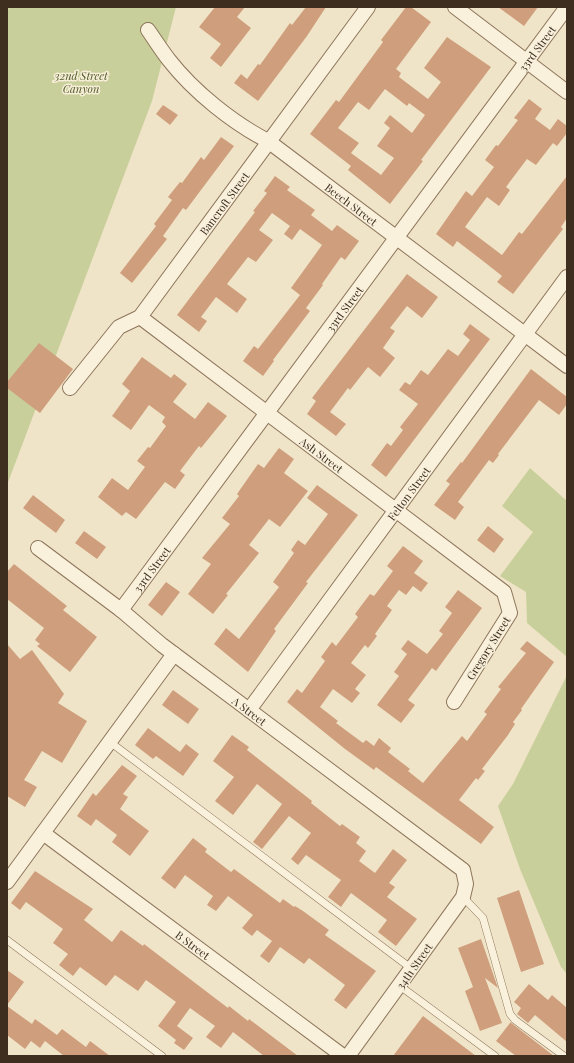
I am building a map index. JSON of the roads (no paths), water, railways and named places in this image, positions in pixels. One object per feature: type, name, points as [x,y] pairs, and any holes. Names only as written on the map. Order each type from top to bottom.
[{"type":"street","name":"Bancroft Street","points":[[70,388],[119,327],[140,317],[368,7]]},
{"type":"street","points":[[455,7],[567,92]]},
{"type":"street","name":"33rd Street","points":[[121,610],[567,7]]},
{"type":"street","name":"Beech Street","points":[[148,30],[169,61],[196,88],[245,129],[268,141],[567,366]]},
{"type":"street","name":"Felton Street","points":[[249,710],[567,276]]},
{"type":"street","name":"Ash Street","points":[[140,317],[504,592]]},
{"type":"street","name":"A Street","points":[[38,548],[121,610],[174,654],[463,870],[466,884],[463,897]]},
{"type":"street","name":"Gregory Street","points":[[454,702],[510,613],[504,592]]},
{"type":"street","points":[[7,882],[174,654]]},
{"type":"street","name":"B Street","points":[[43,833],[343,1056]]},
{"type":"street","name":"34th Street","points":[[348,1056],[463,897]]},
{"type":"lane","points":[[110,742],[412,969]]},
{"type":"lane","points":[[463,897],[483,918],[510,1014],[515,1020],[564,1056]]},
{"type":"lane","points":[[7,940],[162,1056]]},
{"type":"lane","points":[[400,986],[495,1056]]},
{"type":"park label","name":"32nd Street Canyon","points":[[81,81]]}]
